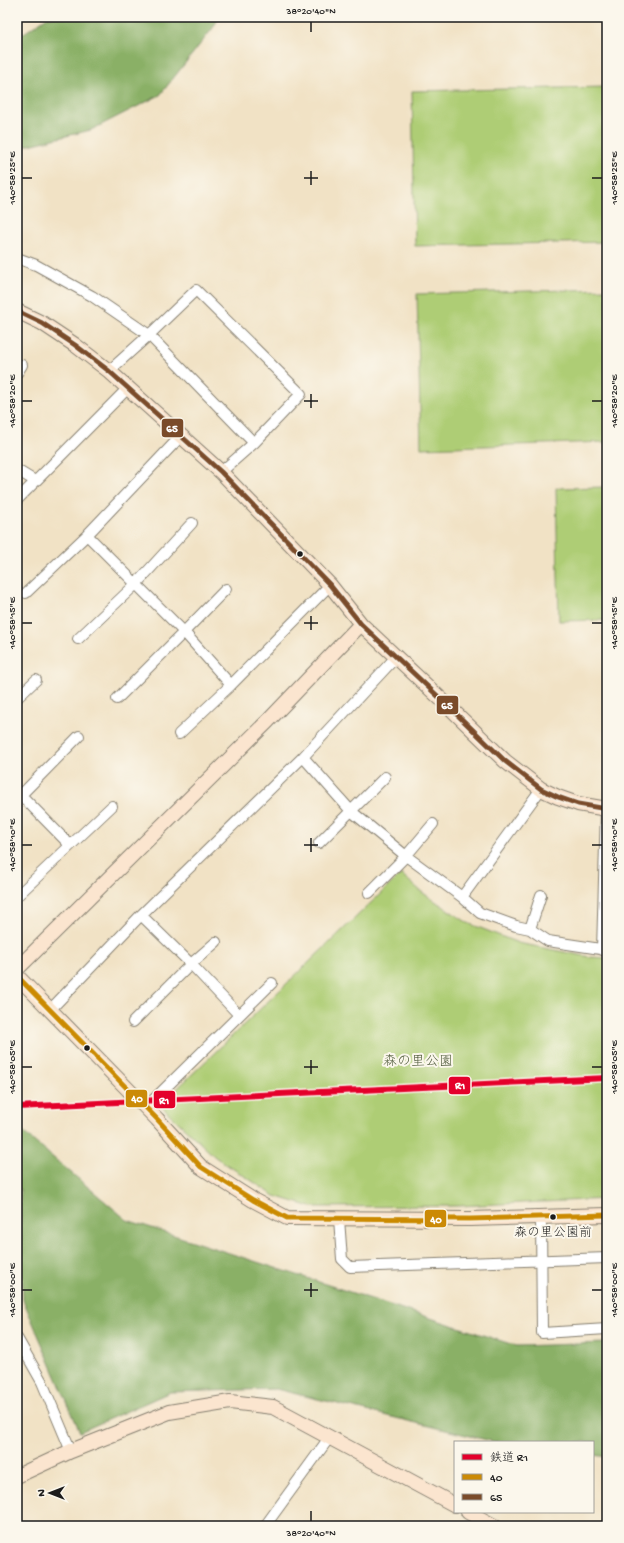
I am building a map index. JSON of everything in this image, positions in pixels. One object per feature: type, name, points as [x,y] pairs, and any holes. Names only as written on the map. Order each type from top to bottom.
[{"type":"street","points":[[17,258],[36,265],[92,296],[149,335],[254,443]]},
{"type":"street","points":[[109,371],[196,290],[301,394],[254,443],[220,472]]},
{"type":"street","points":[[17,311],[42,323],[70,341],[109,371],[181,436],[220,472],[330,585],[361,624],[505,761],[541,789],[578,804],[606,809],[605,950],[548,940],[530,929],[516,926],[480,913],[462,897],[406,856],[351,811],[303,757]]},
{"type":"street","points":[[17,500],[128,388]]},
{"type":"street","points":[[26,593],[87,535],[181,436]]},
{"type":"street","points":[[17,470],[35,481]]},
{"type":"street","points":[[78,639],[136,584],[192,524]]},
{"type":"street","points":[[87,535],[184,632],[231,685]]},
{"type":"street","points":[[179,734],[231,685],[330,585]]},
{"type":"street","points":[[117,699],[226,589]]},
{"type":"street","points":[[17,969],[268,721],[361,624]]},
{"type":"street","points":[[50,1010],[142,915],[303,757],[396,657]]},
{"type":"street","points":[[17,698],[36,680]]},
{"type":"street","points":[[70,845],[18,795],[79,736]]},
{"type":"street","points":[[319,843],[385,777]]},
{"type":"street","points":[[462,897],[541,789]]},
{"type":"street","points":[[17,896],[112,806]]},
{"type":"street","points":[[369,892],[406,856],[433,824]]},
{"type":"street","points":[[530,929],[541,895]]},
{"type":"street","points":[[142,915],[239,1015]]},
{"type":"street","points":[[132,1022],[191,964],[216,942]]},
{"type":"street","points":[[17,976],[146,1107],[201,1167],[253,1200],[287,1218],[470,1220],[607,1215]]},
{"type":"street","points":[[146,1107],[272,983]]},
{"type":"street","points":[[541,1217],[542,1333],[607,1329]]},
{"type":"street","points":[[339,1218],[342,1260],[350,1268],[607,1258]]},
{"type":"street","points":[[17,1338],[42,1382],[71,1450]]},
{"type":"street","points":[[17,1476],[71,1450],[169,1412],[230,1402],[273,1407],[454,1504]]},
{"type":"street","points":[[265,1526],[329,1438]]},
{"type":"street","points":[[470,1513],[494,1526]]},
{"type":"green space","points":[[47,17],[219,17],[213,28],[160,95],[91,130],[17,148],[17,38]]},
{"type":"green space","points":[[607,87],[607,242],[415,246],[412,91]]},
{"type":"green space","points":[[607,289],[607,442],[421,448],[417,294]]},
{"type":"green space","points":[[607,487],[607,620],[559,621],[556,488]]},
{"type":"green space","name":"森の里公園","points":[[401,874],[423,893],[468,923],[518,943],[590,957],[607,958],[607,1199],[458,1206],[311,1207],[275,1196],[215,1157],[160,1105]]},
{"type":"green space","points":[[17,1127],[127,1220],[517,1346],[607,1343],[607,1457],[594,1455],[594,1441],[491,1441],[276,1389],[170,1392],[80,1432],[23,1300],[20,1189],[17,1188]]},
{"type":"rail line","name":"R1","points":[[17,1107],[607,1078]]},
{"type":"transit line","name":"65","points":[[17,311],[42,323],[75,345],[109,371],[221,472],[330,585],[361,624],[505,761],[541,789],[578,804],[607,809]]},
{"type":"transit line","name":"40","points":[[17,976],[157,1119],[201,1167],[253,1200],[287,1218],[470,1219],[607,1215]]},
{"type":"place","name":"森の里公園前","points":[[553,1217]]}]
